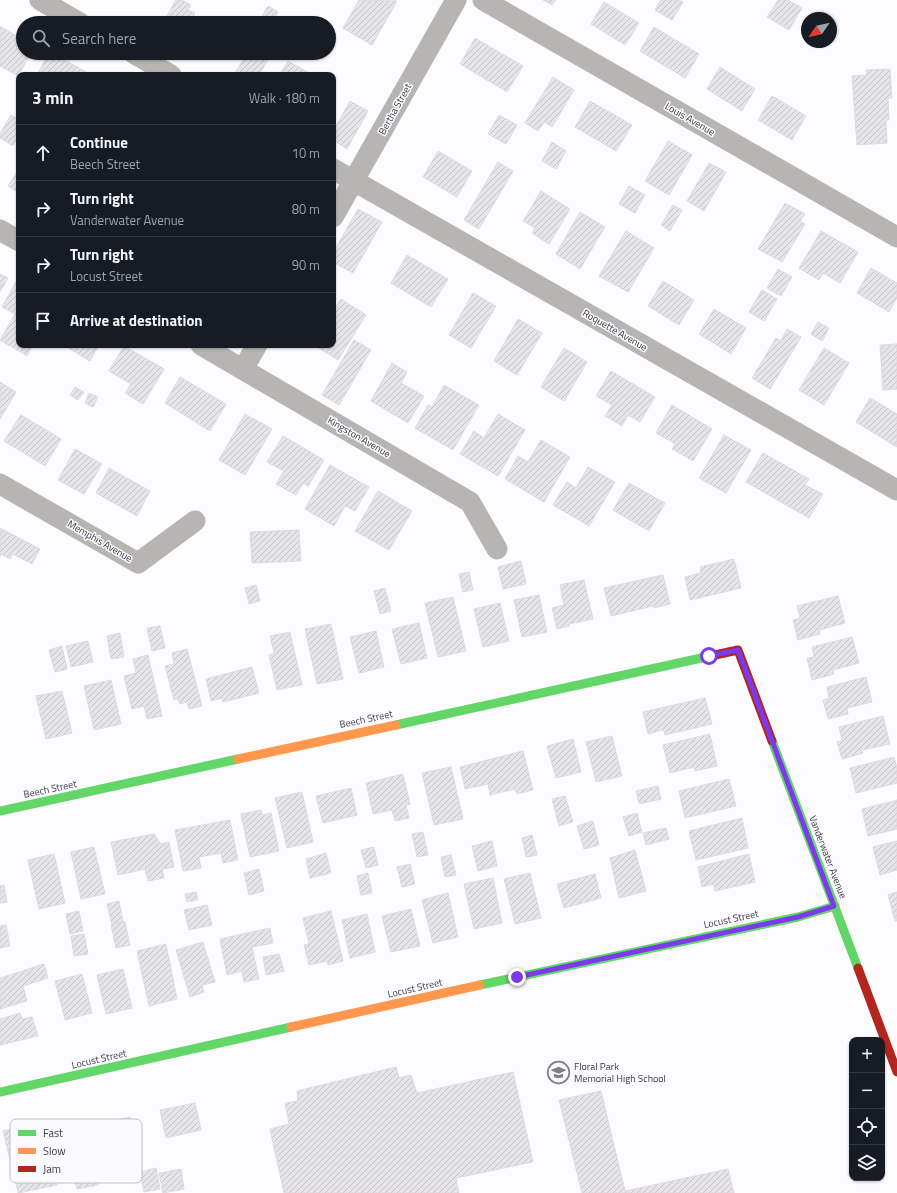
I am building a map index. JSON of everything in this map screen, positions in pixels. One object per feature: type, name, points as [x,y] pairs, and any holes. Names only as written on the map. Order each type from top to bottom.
[{"type":"street","points":[[40,0],[68,16]]},
{"type":"street","name":"Bertha Street","points":[[336,212],[456,0]]},
{"type":"street","name":"Louis Avenue","points":[[483,0],[897,238]]},
{"type":"street","points":[[145,60],[166,72]]},
{"type":"street","name":"Roquette Avenue","points":[[336,171],[897,490]]},
{"type":"street","points":[[0,230],[16,239]]},
{"type":"street","name":"Kingston Avenue","points":[[206,348],[470,502],[497,550]]},
{"type":"street","points":[[243,369],[255,348]]},
{"type":"street","name":"Memphis Avenue","points":[[0,484],[138,563],[194,521]]},
{"type":"street","name":"Beech Street","points":[[0,811],[738,650]]},
{"type":"street","name":"Vanderwater Avenue","points":[[738,650],[897,1072]]},
{"type":"street","name":"Locust Street","points":[[0,1092],[582,962],[798,917],[834,906]]},
{"type":"building","points":[[176,0],[182,0],[191,5],[188,10],[195,13],[194,16],[167,16]]},
{"type":"building","points":[[359,0],[397,1],[372,45],[343,28]]},
{"type":"building","points":[[543,0],[556,0],[552,5]]},
{"type":"building","points":[[661,0],[679,0],[683,2],[672,20],[655,10]]},
{"type":"building","points":[[778,0],[788,0],[802,8],[789,30],[767,17]]},
{"type":"building","points":[[604,2],[639,23],[625,45],[591,24]]},
{"type":"building","points":[[268,6],[278,12],[276,16],[262,16]]},
{"type":"building","points":[[0,26],[16,36],[16,60],[27,60],[20,72],[16,72],[16,75],[0,66]]},
{"type":"building","points":[[654,27],[699,54],[685,78],[640,51]]},
{"type":"building","points":[[475,38],[523,66],[507,92],[460,64]]},
{"type":"building","points":[[45,60],[65,60],[86,72],[39,72]]},
{"type":"building","points":[[243,60],[268,60],[261,72],[236,72]]},
{"type":"building","points":[[288,61],[308,72],[282,72]]},
{"type":"building","points":[[720,67],[755,89],[742,111],[707,89]]},
{"type":"building","points":[[890,69],[892,98],[888,98],[889,120],[886,120],[887,143],[857,145],[852,76],[867,75],[866,70]]},
{"type":"building","points":[[553,77],[574,90],[552,127],[544,122],[538,131],[525,123]]},
{"type":"building","points":[[772,96],[806,116],[792,140],[758,120]]},
{"type":"building","points":[[350,101],[368,111],[347,149],[336,142],[336,127]]},
{"type":"building","points":[[590,101],[632,125],[616,151],[575,127]]},
{"type":"building","points":[[11,115],[16,118],[16,140],[13,146],[0,138],[0,134]]},
{"type":"building","points":[[499,115],[517,125],[506,144],[488,134]]},
{"type":"building","points":[[668,141],[692,155],[669,195],[645,181]]},
{"type":"building","points":[[552,142],[566,151],[556,169],[542,161]]},
{"type":"building","points":[[438,151],[472,171],[457,197],[423,177]]},
{"type":"building","points":[[498,162],[513,171],[479,229],[464,220]]},
{"type":"building","points":[[709,163],[726,172],[704,211],[687,201]]},
{"type":"building","points":[[16,174],[16,191],[8,186]]},
{"type":"building","points":[[629,186],[645,195],[635,213],[619,204]]},
{"type":"building","points":[[541,191],[570,209],[549,244],[532,233],[535,228],[523,221]]},
{"type":"building","points":[[785,203],[805,214],[800,221],[805,224],[782,262],[758,249]]},
{"type":"building","points":[[673,205],[682,210],[670,231],[661,225]]},
{"type":"building","points":[[358,209],[382,222],[353,273],[336,264],[336,248]]},
{"type":"building","points":[[580,212],[605,227],[580,269],[556,254]]},
{"type":"building","points":[[626,231],[654,248],[628,292],[599,276]]},
{"type":"building","points":[[821,231],[858,252],[840,283],[823,273],[819,280],[799,268]]},
{"type":"building","points":[[407,255],[448,279],[431,307],[391,283]]},
{"type":"building","points":[[871,268],[897,283],[897,298],[889,312],[857,293]]},
{"type":"building","points":[[778,269],[792,277],[781,296],[767,288]]},
{"type":"building","points":[[0,274],[8,278],[0,292]]},
{"type":"building","points":[[663,281],[694,300],[679,325],[648,306]]},
{"type":"building","points":[[16,282],[16,348],[31,348],[27,356],[0,340],[15,314],[2,307]]},
{"type":"building","points":[[762,290],[777,299],[764,321],[749,312]]},
{"type":"building","points":[[473,293],[496,306],[471,348],[449,335]]},
{"type":"building","points":[[341,299],[366,315],[338,360],[319,348],[336,348],[336,307]]},
{"type":"building","points":[[714,309],[746,328],[731,354],[699,334]]},
{"type":"building","points":[[518,319],[542,333],[517,375],[494,361]]},
{"type":"building","points":[[818,322],[829,328],[822,341],[811,334]]},
{"type":"building","points":[[787,329],[801,337],[770,389],[752,378],[776,338],[781,341]]},
{"type":"building","points":[[354,340],[371,350],[339,405],[322,395]]},
{"type":"building","points":[[897,344],[897,389],[883,390],[880,345]]},
{"type":"building","points":[[68,348],[97,348],[90,361]]},
{"type":"building","points":[[123,348],[127,348],[164,369],[143,404],[125,393],[131,384],[109,371]]},
{"type":"building","points":[[564,348],[587,362],[564,401],[541,387]]},
{"type":"building","points":[[824,348],[849,363],[824,405],[799,390]]},
{"type":"building","points":[[392,363],[407,372],[401,383],[424,396],[408,423],[371,401]]},
{"type":"building","points":[[611,371],[655,397],[640,422],[628,415],[622,426],[605,416],[612,405],[596,396]]},
{"type":"building","points":[[180,377],[226,404],[210,431],[165,403]]},
{"type":"building","points":[[0,382],[16,392],[0,419]]},
{"type":"building","points":[[444,385],[479,405],[453,450],[415,428],[428,405],[432,407]]},
{"type":"building","points":[[75,387],[84,392],[78,400],[70,395]]},
{"type":"building","points":[[89,393],[98,397],[93,407],[85,403]]},
{"type":"building","points":[[870,398],[897,414],[897,447],[856,422]]},
{"type":"building","points":[[672,405],[712,429],[693,461],[672,449],[675,444],[656,433]]},
{"type":"building","points":[[245,414],[272,429],[245,475],[219,460]]},
{"type":"building","points":[[498,414],[525,430],[498,476],[460,454],[474,431],[484,438]]},
{"type":"building","points":[[21,415],[61,439],[45,466],[4,441]]},
{"type":"building","points":[[724,435],[751,450],[726,493],[699,478]]},
{"type":"building","points":[[283,436],[324,460],[308,486],[303,483],[296,495],[276,484],[284,471],[267,462]]},
{"type":"building","points":[[541,440],[570,457],[544,502],[505,479],[518,456],[528,462]]},
{"type":"building","points":[[75,449],[102,464],[84,494],[58,480]]},
{"type":"building","points":[[763,453],[809,479],[805,485],[823,494],[809,518],[746,482]]},
{"type":"building","points":[[330,465],[369,487],[355,511],[345,506],[334,526],[305,509]]},
{"type":"building","points":[[588,467],[615,482],[589,526],[553,505],[567,482],[576,488]]},
{"type":"building","points":[[109,468],[150,491],[137,516],[96,493]]},
{"type":"building","points":[[629,483],[665,503],[649,531],[613,510]]},
{"type":"building","points":[[378,491],[412,511],[389,550],[355,531]]},
{"type":"building","points":[[0,528],[40,549],[32,564],[13,554],[10,559],[1,554],[0,557]]},
{"type":"building","points":[[299,530],[301,561],[252,563],[250,532]]},
{"type":"building","points":[[734,559],[741,588],[690,600],[685,577],[701,573],[700,567]]},
{"type":"building","points":[[521,561],[526,584],[503,589],[498,567]]},
{"type":"building","points":[[469,572],[473,590],[463,592],[459,574]]},
{"type":"building","points":[[663,575],[670,604],[654,608],[653,606],[611,616],[604,588]]},
{"type":"building","points":[[584,580],[593,619],[569,624],[569,626],[557,629],[552,608],[564,605],[560,585]]},
{"type":"building","points":[[256,585],[260,601],[249,604],[245,588]]},
{"type":"building","points":[[385,588],[391,611],[380,614],[374,591]]},
{"type":"building","points":[[539,595],[547,632],[522,637],[514,600]]},
{"type":"building","points":[[838,596],[845,623],[819,630],[820,634],[798,640],[793,620],[800,618],[797,606]]},
{"type":"building","points":[[453,597],[466,651],[438,657],[425,603]]},
{"type":"building","points":[[500,603],[509,641],[483,647],[474,609]]},
{"type":"building","points":[[419,623],[427,658],[401,664],[392,629]]},
{"type":"building","points":[[331,624],[343,679],[317,684],[305,629]]},
{"type":"building","points":[[160,626],[165,648],[152,651],[147,628]]},
{"type":"building","points":[[376,631],[384,667],[359,673],[350,637]]},
{"type":"building","points":[[290,632],[302,685],[277,690],[269,655],[274,653],[270,636]]},
{"type":"building","points":[[120,633],[124,657],[111,659],[107,636]]},
{"type":"building","points":[[852,637],[859,663],[833,670],[834,674],[812,680],[807,658],[814,657],[812,647]]},
{"type":"building","points":[[88,641],[93,662],[71,667],[66,646]]},
{"type":"building","points":[[62,646],[67,669],[55,672],[49,650]]},
{"type":"building","points":[[187,649],[202,706],[189,709],[187,702],[180,704],[178,699],[174,700],[165,666],[174,664],[172,653]]},
{"type":"building","points":[[148,655],[162,716],[147,719],[144,706],[132,709],[124,676],[136,673],[133,659]]},
{"type":"building","points":[[252,667],[259,693],[223,702],[222,698],[211,701],[206,679]]},
{"type":"building","points":[[866,677],[872,702],[847,708],[848,714],[828,719],[823,700],[829,698],[827,687]]},
{"type":"building","points":[[111,680],[121,724],[94,730],[84,686]]},
{"type":"building","points":[[62,691],[72,733],[46,739],[36,696]]},
{"type":"building","points":[[705,698],[712,724],[665,735],[663,730],[648,734],[643,712]]},
{"type":"building","points":[[883,716],[890,744],[862,750],[863,753],[842,759],[837,742],[842,741],[839,727]]},
{"type":"building","points":[[710,734],[717,766],[695,771],[694,767],[670,773],[663,745]]},
{"type":"building","points":[[612,736],[622,776],[596,782],[586,742]]},
{"type":"building","points":[[573,739],[581,772],[556,778],[547,746]]},
{"type":"building","points":[[523,751],[533,790],[517,794],[515,789],[490,795],[488,784],[465,789],[460,767]]},
{"type":"building","points":[[894,757],[897,768],[897,783],[856,793],[850,768]]},
{"type":"building","points":[[451,767],[463,819],[434,825],[422,773]]},
{"type":"building","points":[[403,774],[410,804],[406,805],[409,818],[395,821],[392,810],[373,814],[366,783]]},
{"type":"building","points":[[729,779],[736,806],[685,818],[679,791]]},
{"type":"building","points":[[658,786],[661,799],[639,804],[636,791]]},
{"type":"building","points":[[351,788],[357,815],[323,823],[316,796]]},
{"type":"building","points":[[302,792],[313,842],[287,848],[275,798]]},
{"type":"building","points":[[565,796],[573,822],[559,826],[552,799]]},
{"type":"building","points":[[897,800],[897,829],[868,836],[862,809]]},
{"type":"building","points":[[261,810],[262,815],[271,813],[279,851],[250,857],[241,814]]},
{"type":"building","points":[[637,813],[642,832],[629,836],[623,817]]},
{"type":"building","points":[[742,818],[748,848],[696,860],[689,831]]},
{"type":"building","points":[[230,820],[238,860],[223,863],[221,853],[199,857],[201,868],[183,871],[175,830]]},
{"type":"building","points":[[593,821],[599,845],[584,849],[577,826]]},
{"type":"building","points":[[666,828],[669,839],[646,845],[643,833]]},
{"type":"building","points":[[423,832],[428,855],[417,857],[412,834]]},
{"type":"building","points":[[154,834],[161,844],[169,842],[174,867],[162,869],[164,878],[148,881],[145,869],[118,875],[111,842]]},
{"type":"building","points":[[532,835],[537,855],[526,857],[522,838]]},
{"type":"building","points":[[492,841],[497,866],[478,871],[472,846]]},
{"type":"building","points":[[897,841],[897,870],[880,875],[873,847]]},
{"type":"building","points":[[94,847],[105,894],[81,899],[71,852]]},
{"type":"building","points":[[374,847],[378,865],[366,868],[361,850]]},
{"type":"building","points":[[635,850],[646,891],[619,898],[610,858]]},
{"type":"building","points":[[326,853],[331,873],[310,878],[306,859]]},
{"type":"building","points":[[54,854],[65,903],[39,909],[28,860]]},
{"type":"building","points":[[749,854],[755,882],[715,891],[714,884],[702,887],[698,867]]},
{"type":"building","points":[[451,855],[456,875],[445,877],[441,857]]},
{"type":"building","points":[[410,864],[415,884],[402,887],[397,867]]},
{"type":"building","points":[[259,869],[264,891],[249,895],[244,873]]},
{"type":"building","points":[[368,873],[372,893],[361,895],[357,876]]},
{"type":"building","points":[[530,873],[541,918],[515,924],[504,879]]},
{"type":"building","points":[[595,874],[601,898],[564,908],[557,884]]},
{"type":"building","points":[[493,878],[502,923],[474,929],[464,884]]},
{"type":"building","points":[[4,885],[7,902],[0,903],[0,886]]},
{"type":"building","points":[[196,892],[198,900],[187,902],[185,894]]},
{"type":"building","points":[[897,892],[897,921],[895,921],[888,895]]},
{"type":"building","points":[[448,893],[458,937],[433,943],[422,900]]},
{"type":"building","points":[[119,901],[123,922],[112,925],[107,904]]},
{"type":"building","points":[[207,905],[212,925],[189,930],[184,910]]},
{"type":"building","points":[[411,909],[420,946],[391,952],[382,916]]},
{"type":"building","points":[[79,911],[83,931],[70,934],[66,914]]},
{"type":"building","points":[[331,911],[343,961],[328,965],[327,961],[309,965],[304,945],[309,944],[303,918]]},
{"type":"building","points":[[367,914],[375,952],[350,958],[342,920]]},
{"type":"building","points":[[125,922],[130,945],[116,948],[111,925]]},
{"type":"building","points":[[6,925],[10,946],[0,948],[0,926]]},
{"type":"building","points":[[270,928],[273,943],[252,947],[259,979],[244,982],[242,971],[227,975],[220,939]]},
{"type":"building","points":[[84,934],[88,954],[74,956],[71,936]]},
{"type":"building","points":[[203,942],[215,982],[202,985],[204,992],[190,997],[176,950]]},
{"type":"building","points":[[166,944],[177,999],[149,1006],[137,951]]},
{"type":"building","points":[[279,954],[284,971],[266,975],[263,957]]},
{"type":"building","points":[[44,964],[48,978],[23,986],[27,1001],[0,1009],[0,978]]},
{"type":"building","points":[[123,969],[132,1008],[106,1014],[97,975]]},
{"type":"building","points":[[82,974],[92,1013],[65,1020],[55,981]]},
{"type":"building","points":[[20,1013],[22,1019],[32,1017],[38,1036],[0,1045],[0,1019]]},
{"type":"building","points":[[396,1067],[399,1078],[411,1075],[417,1093],[513,1072],[533,1162],[456,1178],[459,1193],[284,1193],[270,1129],[289,1124],[285,1103],[298,1101],[297,1091]]},
{"type":"building","name":"Floral Park Memorial High School","points":[[601,1091],[625,1191],[728,1169],[734,1193],[582,1193],[559,1100]]},
{"type":"building","points":[[195,1103],[201,1130],[166,1138],[160,1110]]},
{"type":"building","points":[[10,1129],[10,1160],[3,1131]]},
{"type":"building","points":[[156,1168],[160,1189],[144,1192],[142,1172]]},
{"type":"building","points":[[181,1169],[184,1189],[163,1193],[159,1173]]},
{"type":"building","points":[[16,1183],[57,1183],[57,1185],[18,1193]]},
{"type":"building","points":[[76,1183],[98,1183],[98,1185],[77,1189]]},
{"type":"traffic: fast","points":[[396,725],[715,655]]},
{"type":"traffic: fast","points":[[772,741],[858,968]]},
{"type":"traffic: fast","points":[[0,811],[238,759]]},
{"type":"traffic: fast","points":[[480,985],[798,917],[835,906]]},
{"type":"traffic: fast","points":[[0,1092],[291,1027]]},
{"type":"traffic: slow","points":[[238,759],[396,725]]},
{"type":"traffic: slow","points":[[291,1027],[480,985]]},
{"type":"traffic: jam","points":[[715,655],[738,650],[772,741]]},
{"type":"traffic: jam","points":[[858,968],[897,1072]]},
{"type":"place","name":"Floral Park Memorial High School","points":[[558,1072]]},
{"type":"route","points":[[517,977],[744,927],[798,917],[834,906],[738,650],[709,656]]}]
